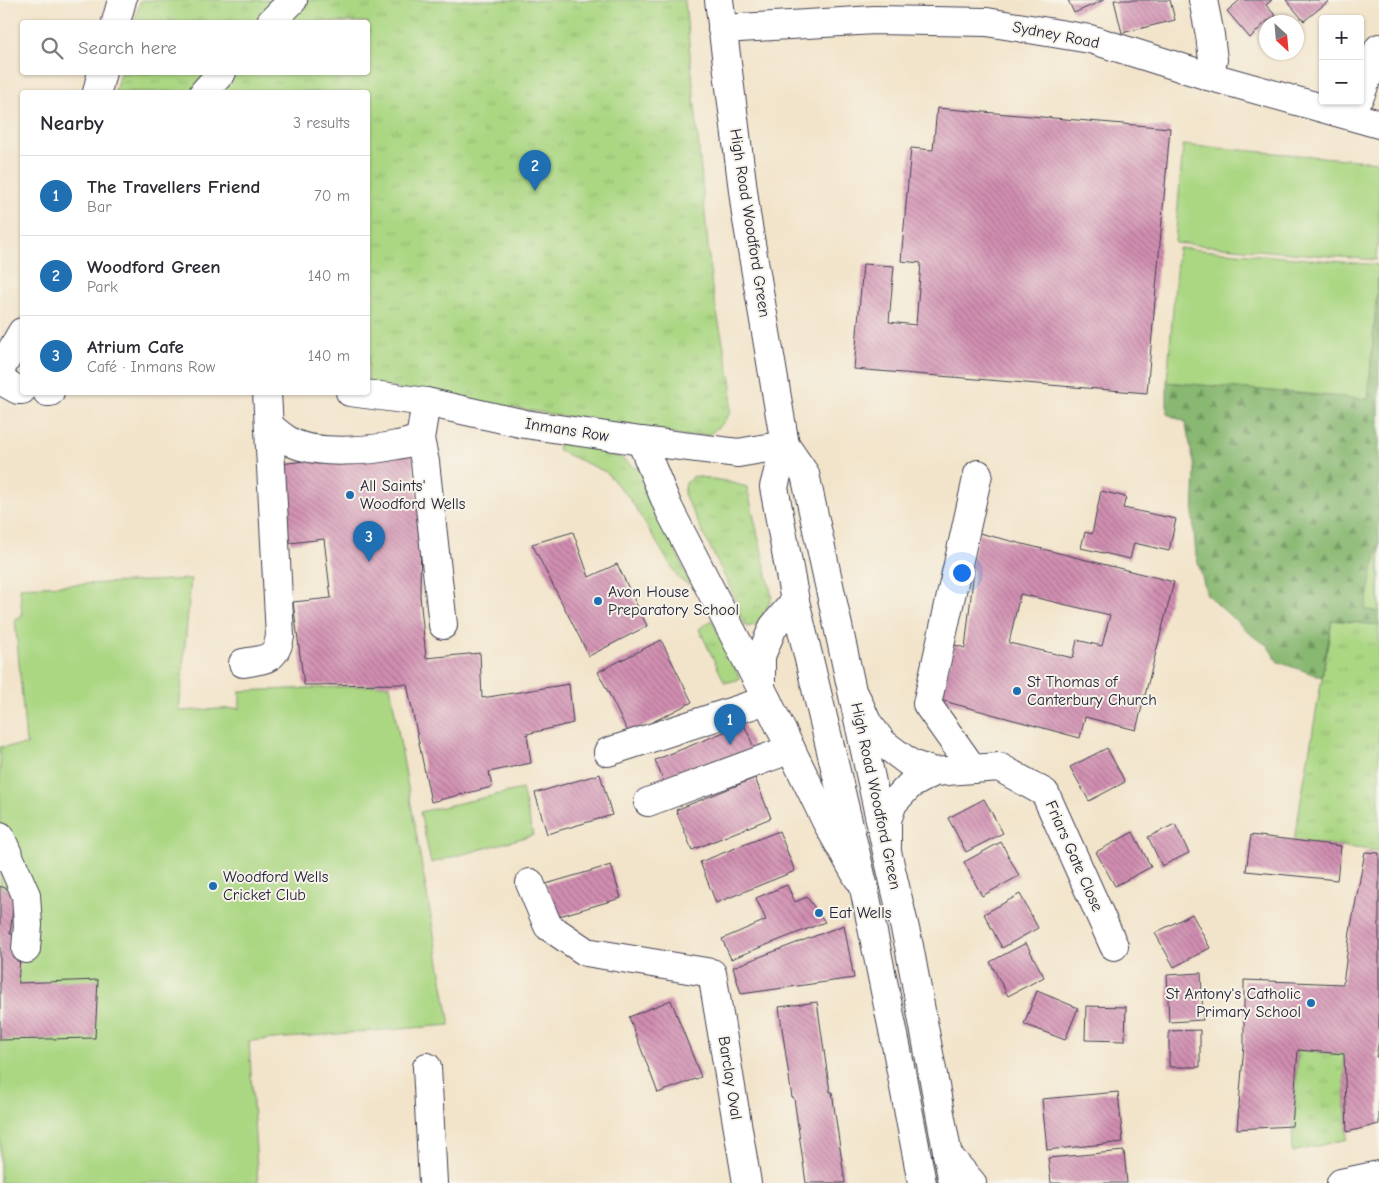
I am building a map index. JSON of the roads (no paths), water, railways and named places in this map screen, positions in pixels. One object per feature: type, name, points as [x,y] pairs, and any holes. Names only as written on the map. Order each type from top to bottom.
[{"type":"street","points":[[273,20],[293,0]]},
{"type":"street","name":"High Road Woodford Green","points":[[719,0],[746,214],[785,445],[774,487],[795,601],[864,888],[922,1183]]},
{"type":"street","points":[[1203,0],[1210,35],[1212,60],[1208,76]]},
{"type":"street","name":"Sydney Road","points":[[722,28],[875,20],[987,22],[1090,39],[1208,76],[1319,97]]},
{"type":"street","points":[[1364,86],[1379,48]]},
{"type":"street","points":[[98,90],[101,75]]},
{"type":"street","points":[[206,90],[219,75]]},
{"type":"street","name":"Sydney Road","points":[[1358,105],[1379,124]]},
{"type":"street","points":[[0,370],[20,335]]},
{"type":"street","points":[[0,380],[20,390]]},
{"type":"street","points":[[242,663],[269,658],[275,652],[280,636],[267,395]]},
{"type":"street","name":"Inmans Row","points":[[370,395],[426,402],[526,424],[738,453],[785,445]]},
{"type":"street","points":[[426,402],[420,439],[425,462],[443,625]]},
{"type":"street","points":[[269,426],[291,442],[320,449],[372,449],[399,445],[420,439]]},
{"type":"street","points":[[641,441],[669,509],[764,694],[827,823],[864,888]]},
{"type":"street","name":"High Road Woodford Green","points":[[785,445],[805,474],[909,946],[952,1183]]},
{"type":"street","points":[[973,769],[927,704],[978,474]]},
{"type":"street","points":[[764,694],[761,656],[773,627],[795,601]]},
{"type":"street","name":"Friars Gate Close","points":[[852,689],[867,722],[883,743],[911,764],[934,772],[999,767],[1045,793],[1114,946]]},
{"type":"street","points":[[608,752],[764,694]]},
{"type":"street","points":[[648,802],[790,749]]},
{"type":"street","name":"Friars Gate Close","points":[[887,852],[886,820],[893,804],[910,785],[934,772]]},
{"type":"street","points":[[0,836],[26,895],[28,925],[26,949]]},
{"type":"street","name":"Barclay Oval","points":[[530,883],[548,926],[586,952],[712,973],[747,1183]]},
{"type":"street","points":[[427,1066],[433,1183]]},
{"type":"street","points":[[947,1154],[972,1183]]},
{"type":"street","points":[[1340,1183],[1379,1175]]},
{"type":"place","name":"Woodford Green","points":[[535,191]]},
{"type":"place","name":"All Saints' Woodford Wells","points":[[350,495]]},
{"type":"place","name":"Atrium Cafe","points":[[369,562]]},
{"type":"place","name":"Avon House Preparatory School","points":[[598,601]]},
{"type":"place","name":"St Thomas of Canterbury Church","points":[[1017,691]]},
{"type":"place","name":"The Travellers Friend","points":[[730,745]]},
{"type":"place","name":"Woodford Wells Cricket Club","points":[[213,886]]},
{"type":"place","name":"Eat Wells","points":[[819,913]]},
{"type":"place","name":"St Antony's Catholic Primary School","points":[[1311,1003]]}]
